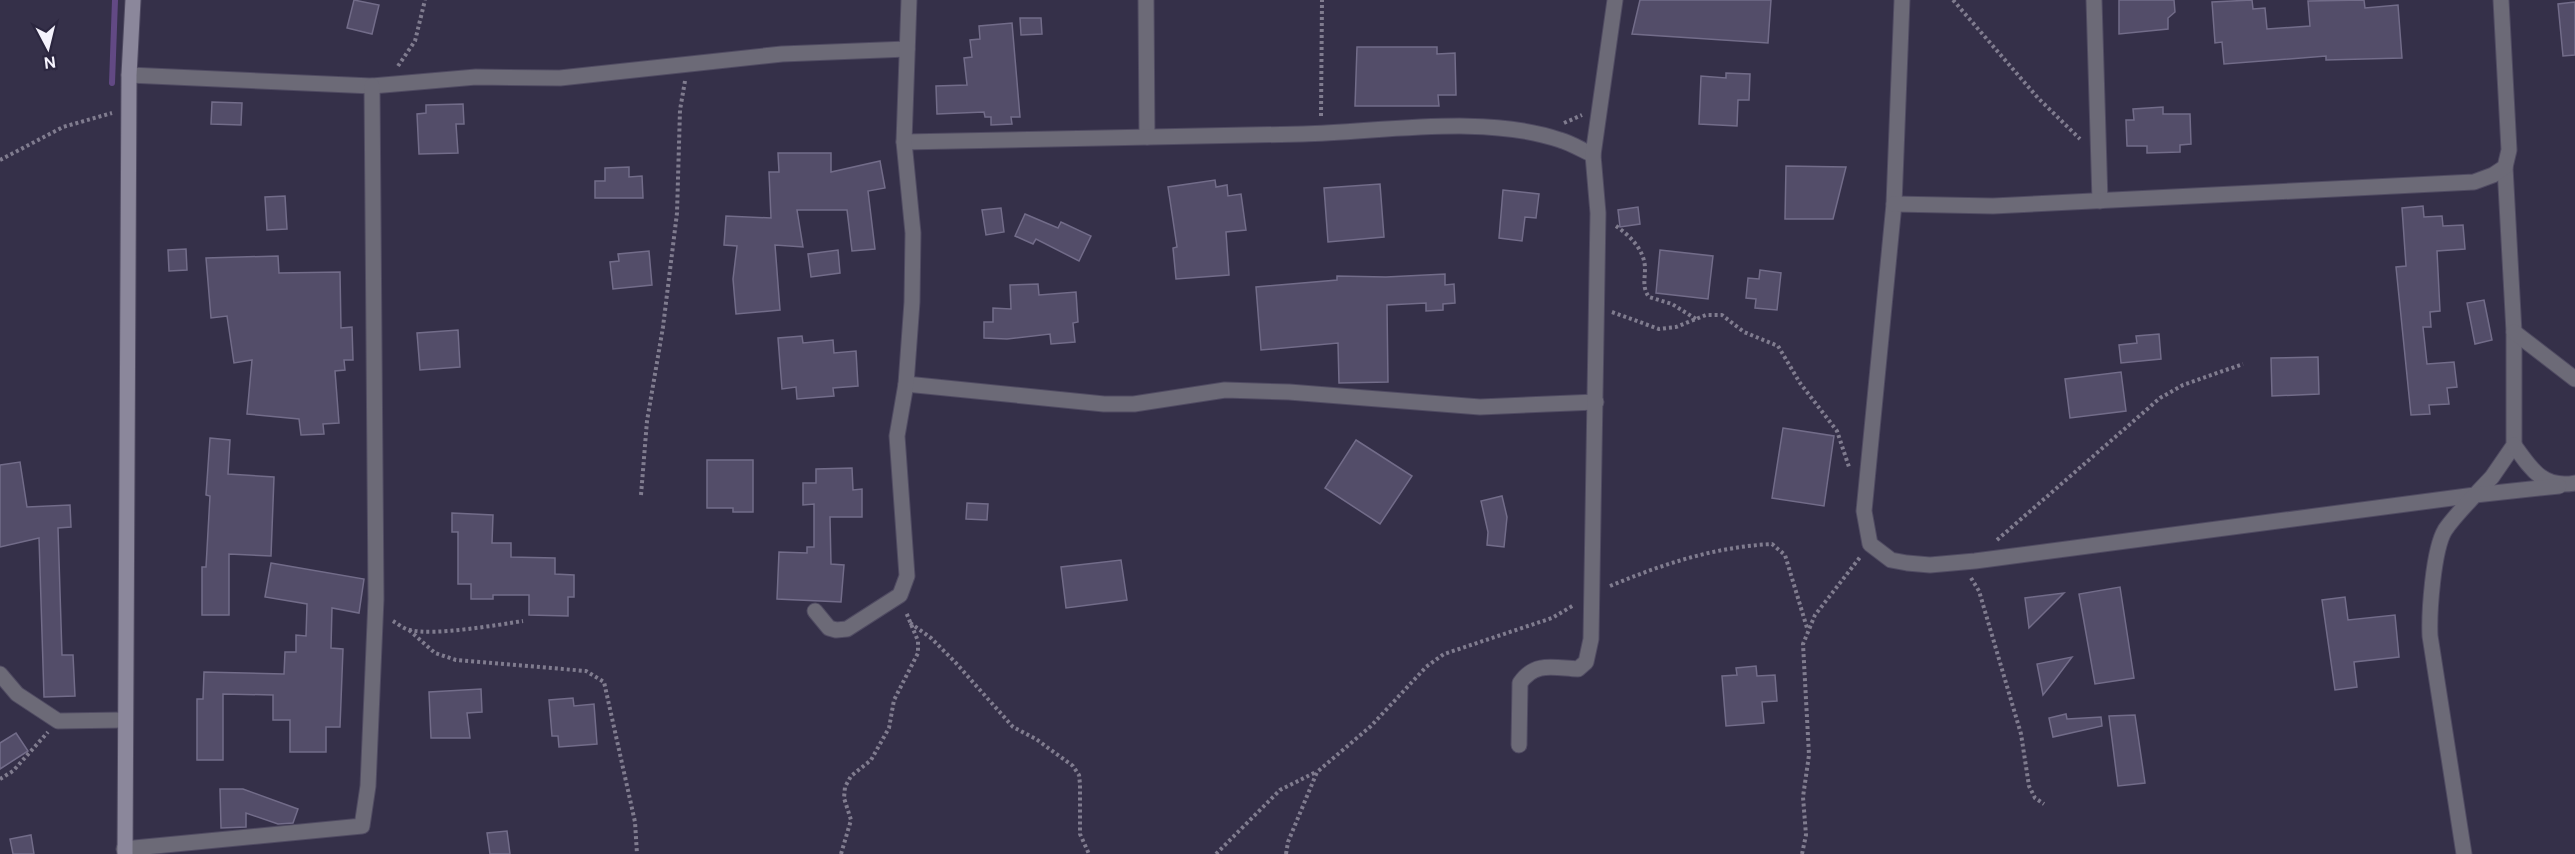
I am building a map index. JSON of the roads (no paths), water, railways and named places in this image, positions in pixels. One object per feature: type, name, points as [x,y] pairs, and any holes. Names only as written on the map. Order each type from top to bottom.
[{"type":"main road","points":[[124,852],[129,75],[133,0]]},
{"type":"street","points":[[815,611],[830,628],[847,629],[900,595],[905,585],[907,565],[897,436],[906,384],[912,302],[913,233],[904,142],[909,0]]},
{"type":"street","points":[[1146,0],[1147,137]]},
{"type":"street","points":[[1519,745],[1520,683],[1530,670],[1536,668],[1578,669],[1586,662],[1591,639],[1598,213],[1593,155],[1615,0]]},
{"type":"street","points":[[1902,0],[1894,204],[1864,511],[1870,543],[1891,560],[1930,565],[1968,561],[2575,483]]},
{"type":"street","points":[[2094,0],[2100,201]]},
{"type":"street","points":[[2464,854],[2433,663],[2429,614],[2445,530],[2492,477],[2514,445],[2514,332],[2505,167],[2510,134],[2501,0]]},
{"type":"street","points":[[129,75],[377,85],[476,77],[560,78],[688,62],[828,51],[907,49]]},
{"type":"street","points":[[124,852],[362,826],[368,786],[376,599],[377,85]]},
{"type":"street","points":[[904,142],[1321,134],[1405,128],[1494,128],[1562,140],[1593,155]]},
{"type":"street","points":[[1894,204],[1993,206],[2474,182],[2493,175],[2505,167]]},
{"type":"street","points":[[2514,332],[2575,379]]},
{"type":"street","points":[[906,384],[1104,404],[1134,404],[1225,390],[1289,392],[1480,407],[1596,402]]},
{"type":"street","points":[[2514,445],[2531,469],[2559,486]]},
{"type":"street","points":[[0,674],[17,694],[58,721],[124,720]]},
{"type":"waterway","points":[[112,83],[115,0]]}]
